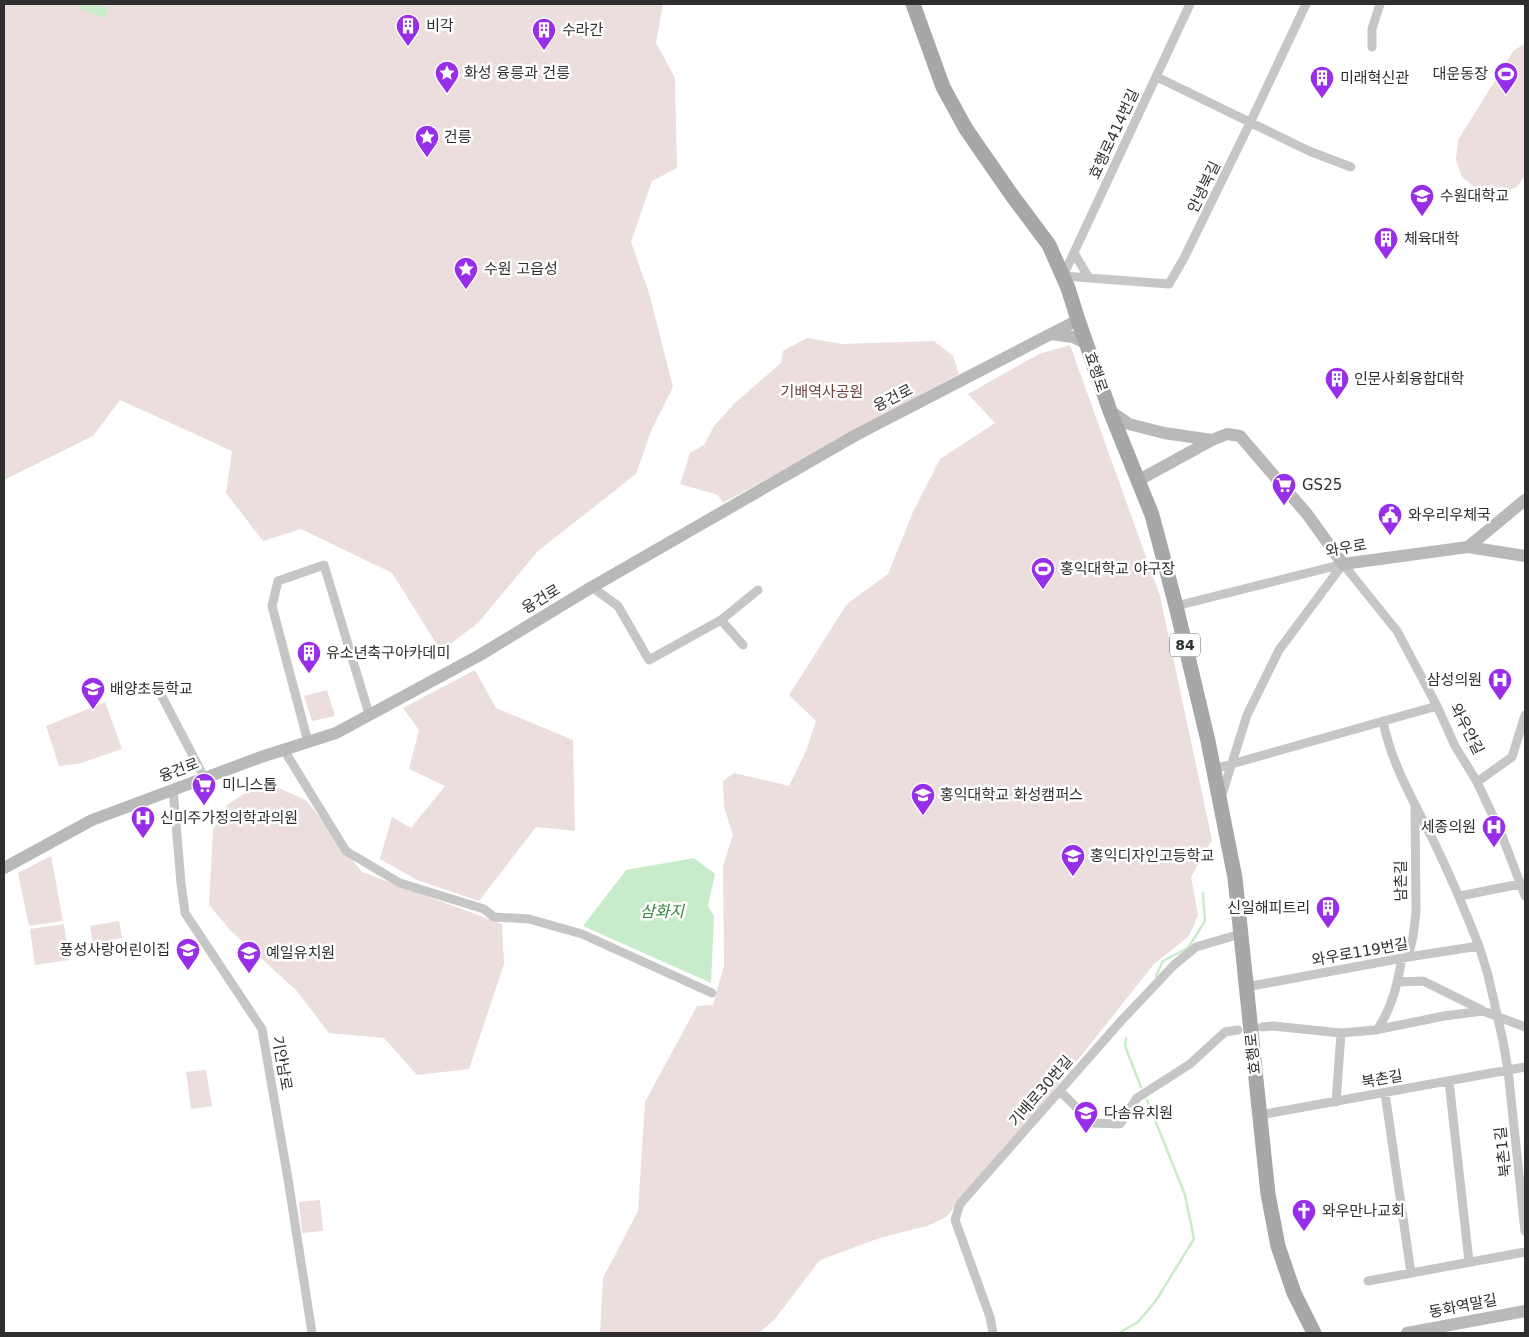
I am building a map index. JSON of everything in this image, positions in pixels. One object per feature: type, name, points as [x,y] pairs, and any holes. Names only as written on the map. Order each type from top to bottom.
[{"type":"main road","name":"효행로","points":[[913,4],[943,87],[966,129],[1049,245],[1068,288],[1110,411],[1152,515],[1176,606],[1214,769],[1234,878],[1268,1194],[1278,1246],[1294,1293],[1314,1333]]},
{"type":"street","name":"효행로414번길","points":[[1063,276],[1190,4]]},
{"type":"street","name":"안녕북길","points":[[1063,276],[1169,284],[1184,258],[1306,4]]},
{"type":"street","points":[[1372,47],[1372,29],[1380,4]]},
{"type":"street","points":[[1157,77],[1309,151],[1351,167]]},
{"type":"street","points":[[1074,253],[1089,278]]},
{"type":"street","name":"융건로","points":[[4,868],[92,820],[204,777],[336,733],[480,655],[592,587],[856,435],[1078,320]]},
{"type":"street","points":[[1051,334],[1068,335],[1086,343]]},
{"type":"street","points":[[1110,411],[1129,424],[1212,440]]},
{"type":"street","name":"와우안길","points":[[1139,480],[1212,440],[1227,434],[1240,436],[1307,514],[1343,564],[1398,631],[1437,706],[1455,746],[1477,782],[1523,883],[1525,896]]},
{"type":"street","points":[[1468,547],[1525,500]]},
{"type":"street","name":"와우로","points":[[1176,606],[1343,564],[1468,547],[1525,556]]},
{"type":"street","points":[[1220,803],[1247,715],[1279,650],[1343,564]]},
{"type":"street","points":[[308,742],[272,606],[278,581],[324,565],[369,714]]},
{"type":"street","points":[[592,587],[618,606],[649,660],[721,620],[758,590]]},
{"type":"street","points":[[721,620],[743,645]]},
{"type":"street","points":[[158,689],[204,777]]},
{"type":"street","points":[[1214,769],[1437,706]]},
{"type":"street","points":[[1477,782],[1512,757],[1525,715]]},
{"type":"street","points":[[1383,721],[1385,734],[1395,760],[1460,896],[1479,946],[1498,1016],[1508,1070]]},
{"type":"street","points":[[284,750],[346,851],[400,883],[484,909],[494,917],[529,919],[582,934],[712,993]]},
{"type":"street","name":"기안남로","points":[[173,789],[185,913],[262,1029],[312,1333]]},
{"type":"street","name":"남촌길","points":[[1377,1030],[1387,1014],[1413,937],[1416,912],[1415,805]]},
{"type":"street","points":[[1460,896],[1523,883]]},
{"type":"street","name":"기배로30번길","points":[[993,1333],[990,1316],[955,1220],[960,1204],[1120,1021],[1174,965],[1196,947],[1240,934]]},
{"type":"street","name":"와우로119번길","points":[[1246,987],[1405,957],[1479,946]]},
{"type":"street","points":[[1398,982],[1423,981],[1482,1010],[1525,1027]]},
{"type":"street","points":[[1262,1027],[1273,1026],[1341,1033],[1377,1030],[1482,1010]]},
{"type":"street","points":[[1060,1091],[1092,1123],[1120,1124],[1137,1098],[1190,1064],[1225,1032],[1238,1030]]},
{"type":"street","points":[[1336,1102],[1341,1033]]},
{"type":"street","name":"북촌길","points":[[1260,1115],[1525,1068]]},
{"type":"street","name":"북촌1길","points":[[1508,1070],[1525,1231]]},
{"type":"street","points":[[1449,1081],[1469,1262]]},
{"type":"street","points":[[1385,1093],[1411,1273]]},
{"type":"street","points":[[1368,1281],[1525,1252]]},
{"type":"street","name":"동화역말길","points":[[1408,1333],[1525,1311]]},
{"type":"green space","points":[[4,4],[663,4],[656,43],[675,78],[677,168],[652,181],[631,242],[649,293],[673,387],[651,431],[636,474],[538,551],[478,623],[441,651],[392,573],[301,529],[263,541],[226,493],[232,451],[120,400],[93,436],[4,480]]},
{"type":"green space","name":"대운동장","points":[[1525,44],[1525,175],[1517,187],[1505,191],[1479,191],[1462,177],[1456,160],[1458,140],[1514,50]]},
{"type":"green space","name":"기배역사공원","points":[[807,338],[842,344],[934,341],[953,356],[959,374],[723,503],[718,495],[680,484],[690,453],[704,445],[714,426],[735,403],[781,363],[783,351]]},
{"type":"green space","points":[[1070,345],[1160,596],[1212,840],[1191,877],[1198,915],[1189,936],[1154,964],[1034,1115],[946,1217],[930,1225],[880,1238],[820,1260],[774,1320],[759,1333],[600,1333],[603,1278],[638,1211],[645,1102],[697,1006],[713,1005],[724,966],[723,866],[733,835],[724,807],[723,781],[734,773],[789,786],[806,751],[816,721],[789,695],[847,604],[888,574],[913,512],[940,459],[995,423],[968,394],[1039,354]]},
{"type":"green space","points":[[475,670],[496,708],[573,740],[575,831],[536,827],[479,901],[417,880],[380,859],[392,817],[411,828],[445,786],[409,769],[419,730],[403,708]]},
{"type":"green space","points":[[327,690],[335,716],[312,721],[304,696]]},
{"type":"green space","points":[[105,702],[122,749],[78,764],[59,766],[46,726]]},
{"type":"green space","points":[[263,781],[306,800],[362,872],[502,924],[504,964],[469,1069],[417,1075],[384,1038],[329,1033],[296,990],[232,932],[209,905],[213,830],[227,805]]},
{"type":"green space","points":[[51,856],[63,921],[29,926],[18,873]]},
{"type":"green space","points":[[119,921],[122,938],[93,943],[90,926]]},
{"type":"green space","points":[[64,924],[69,960],[35,965],[30,929]]},
{"type":"green space","points":[[206,1070],[212,1106],[191,1109],[186,1072]]},
{"type":"green space","points":[[320,1200],[323,1231],[302,1233],[299,1202]]},
{"type":"water","points":[[81,4],[97,4],[108,8],[105,18],[80,9]]},
{"type":"water","name":"삼화지","points":[[694,858],[715,874],[708,906],[714,916],[711,983],[583,926],[626,870]]},
{"type":"waterway","points":[[1156,976],[1163,961],[1188,948],[1205,921],[1203,893]]},
{"type":"waterway","points":[[1126,1038],[1125,1046],[1141,1087]]},
{"type":"waterway","points":[[1119,1333],[1138,1322],[1155,1302],[1194,1239],[1185,1195],[1147,1100]]},
{"type":"place","name":"비각","points":[[408,47]]},
{"type":"place","name":"수라간","points":[[544,51]]},
{"type":"place","name":"화성 융릉과 건릉","points":[[447,94]]},
{"type":"place","name":"대운동장","points":[[1506,95]]},
{"type":"place","name":"미래혁신관","points":[[1322,99]]},
{"type":"place","name":"건릉","points":[[427,158]]},
{"type":"place","name":"수원대학교","points":[[1422,217]]},
{"type":"place","name":"체육대학","points":[[1386,260]]},
{"type":"place","name":"수원 고읍성","points":[[466,290]]},
{"type":"place","name":"인문사회융합대학","points":[[1337,400]]},
{"type":"place","name":"GS25","points":[[1284,506]]},
{"type":"place","name":"와우리우체국","points":[[1390,536]]},
{"type":"place","name":"홍익대학교 야구장","points":[[1043,590]]},
{"type":"place","name":"유소년축구아카데미","points":[[309,674]]},
{"type":"place","name":"삼성의원","points":[[1500,701]]},
{"type":"place","name":"배양초등학교","points":[[93,710]]},
{"type":"place","name":"미니스톱","points":[[204,806]]},
{"type":"place","name":"홍익대학교 화성캠퍼스","points":[[923,816]]},
{"type":"place","name":"신미주가정의학과의원","points":[[143,839]]},
{"type":"place","name":"세종의원","points":[[1494,848]]},
{"type":"place","name":"홍익디자인고등학교","points":[[1073,877]]},
{"type":"place","name":"신일해피트리","points":[[1328,929]]},
{"type":"place","name":"풍성사랑어린이집","points":[[188,971]]},
{"type":"place","name":"예일유치원","points":[[249,974]]},
{"type":"place","name":"다솜유치원","points":[[1086,1134]]},
{"type":"place","name":"와우만나교회","points":[[1304,1232]]}]
